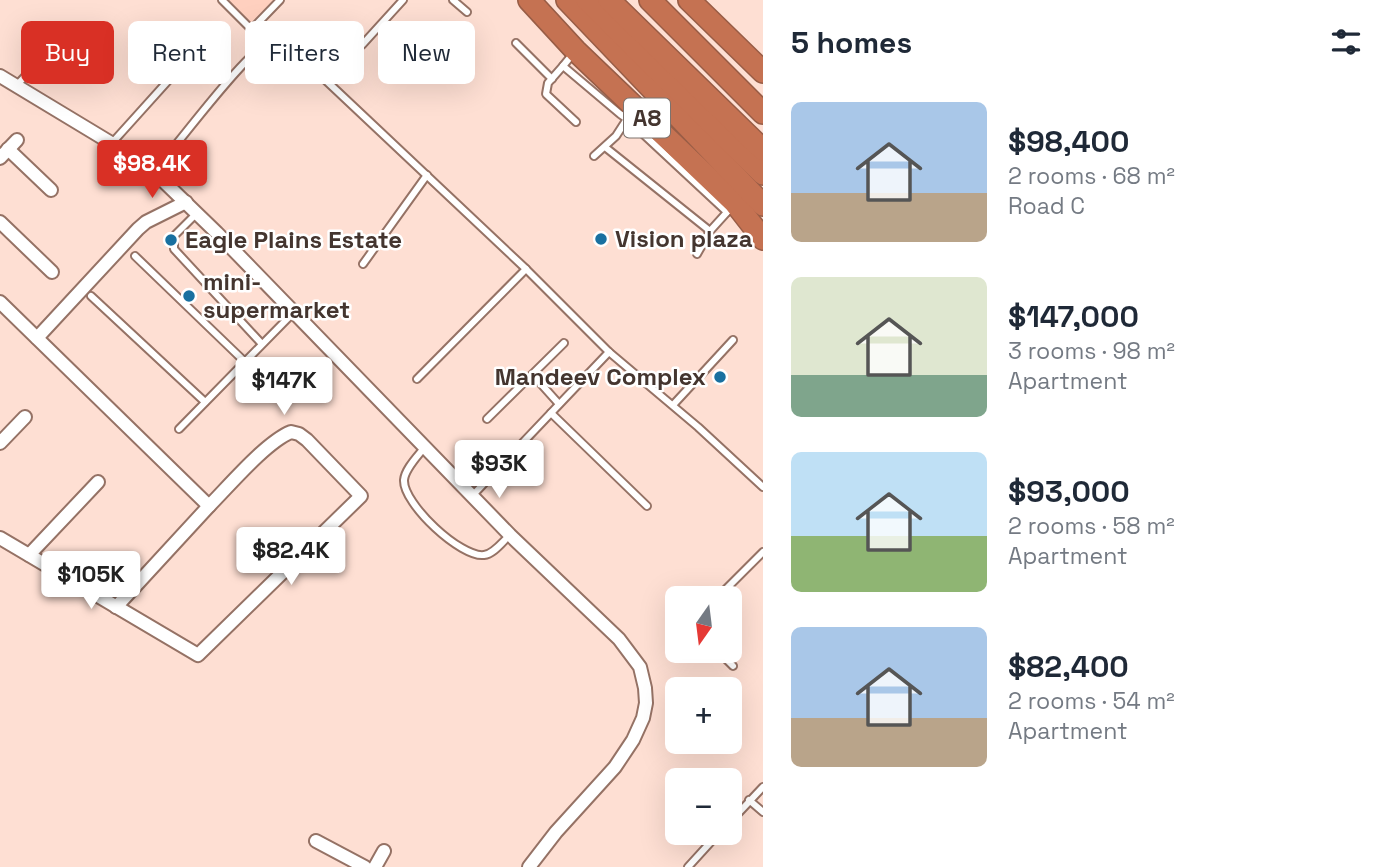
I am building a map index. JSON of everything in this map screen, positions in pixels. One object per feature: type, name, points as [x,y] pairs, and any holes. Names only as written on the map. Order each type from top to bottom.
[{"type":"highway","name":"A8","points":[[529,0],[569,58],[763,239]]},
{"type":"highway","points":[[567,0],[763,205]]},
{"type":"highway","points":[[587,0],[763,174]]},
{"type":"highway","points":[[609,0],[763,150]]},
{"type":"highway","points":[[650,0],[763,113]]},
{"type":"highway","points":[[689,0],[763,72]]},
{"type":"street","points":[[0,76],[112,143],[154,172],[197,213],[424,449],[619,639],[640,667],[646,703],[643,718],[633,740],[615,767],[556,832],[529,867]]},
{"type":"street","points":[[8,149],[51,190]]},
{"type":"street","points":[[37,338],[138,229],[146,222],[186,202]]},
{"type":"street","points":[[0,222],[52,272]]},
{"type":"street","points":[[0,302],[208,506]]},
{"type":"street","points":[[0,443],[25,417]]},
{"type":"street","points":[[0,538],[116,607],[198,655],[361,496],[307,440],[291,432],[279,439],[208,506],[116,607]]},
{"type":"street","points":[[29,555],[98,482]]},
{"type":"street","points":[[316,841],[365,867]]},
{"type":"street","points":[[375,867],[384,851]]},
{"type":"lane","points":[[222,0],[245,24]]},
{"type":"lane","points":[[260,21],[280,0]]},
{"type":"lane","points":[[364,43],[402,0]]},
{"type":"lane","points":[[453,0],[467,12]]},
{"type":"lane","points":[[516,43],[552,79]]},
{"type":"lane","points":[[569,58],[548,83],[546,94],[576,122]]},
{"type":"lane","points":[[154,172],[245,64]]},
{"type":"lane","points":[[16,86],[21,81]]},
{"type":"lane","points":[[112,143],[165,84]]},
{"type":"lane","points":[[330,84],[609,352],[673,405],[763,487]]},
{"type":"lane","points":[[594,156],[605,148],[632,114]]},
{"type":"lane","points":[[605,148],[710,231]]},
{"type":"lane","points":[[363,264],[427,175]]},
{"type":"lane","points":[[697,254],[710,231],[731,208]]},
{"type":"lane","points":[[197,213],[174,236],[174,249],[261,343]]},
{"type":"lane","points":[[135,257],[244,361]]},
{"type":"lane","points":[[417,379],[526,270]]},
{"type":"lane","points":[[91,296],[205,402]]},
{"type":"lane","points":[[179,429],[293,313]]},
{"type":"lane","points":[[673,405],[733,340]]},
{"type":"lane","points":[[487,419],[564,343]]},
{"type":"lane","points":[[472,496],[609,352]]},
{"type":"lane","points":[[533,375],[559,404]]},
{"type":"lane","points":[[551,413],[647,506]]},
{"type":"lane","points":[[424,449],[408,468],[404,481],[408,495],[438,529],[467,552],[482,555],[489,554],[510,535]]},
{"type":"lane","points":[[729,586],[763,552]]},
{"type":"lane","points":[[730,663],[733,666]]},
{"type":"lane","points":[[742,808],[763,787]]},
{"type":"lane","points":[[749,800],[763,812]]},
{"type":"lane","points":[[688,867],[708,845]]},
{"type":"shaded area","points":[[224,0],[275,0],[253,21],[245,21]]},
{"type":"place","name":"Vision plaza","points":[[601,239]]},
{"type":"place","name":"Eagle Plains Estate","points":[[171,240]]},
{"type":"place","name":"mini- supermarket","points":[[189,296]]},
{"type":"place","name":"Mandeev Complex","points":[[720,377]]}]
